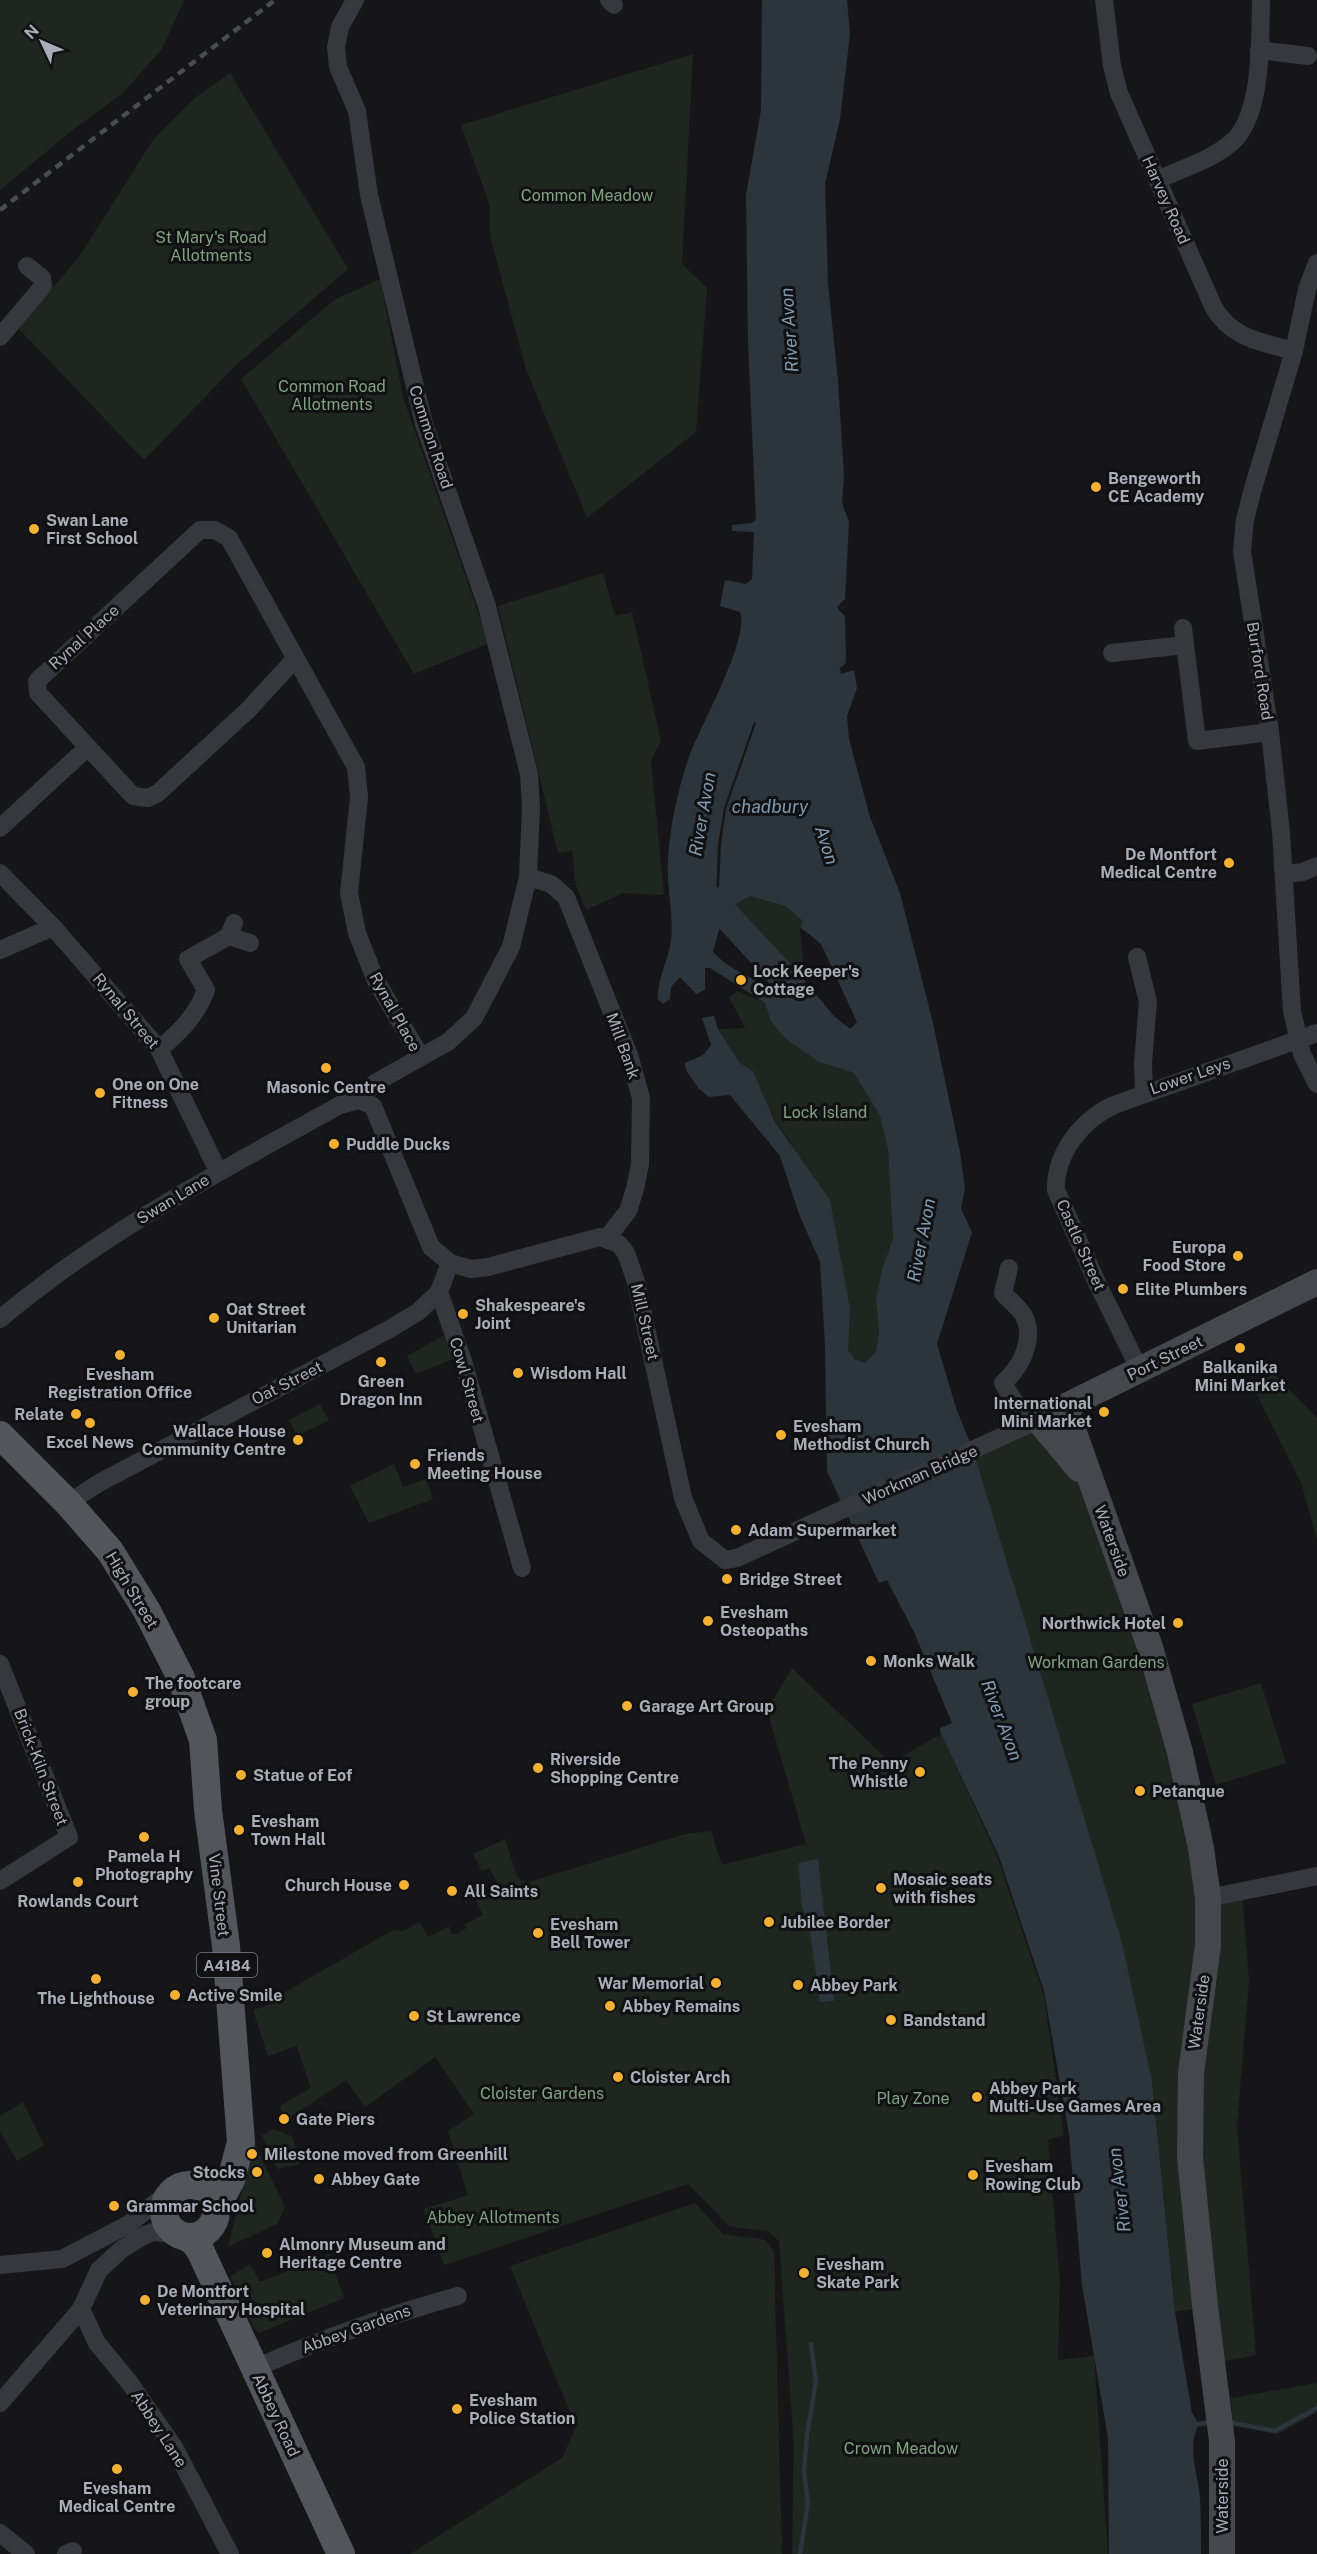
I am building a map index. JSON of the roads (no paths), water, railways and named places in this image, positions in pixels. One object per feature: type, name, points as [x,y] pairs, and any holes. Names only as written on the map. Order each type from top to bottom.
[{"type":"main road","name":"Port Street","points":[[1036,1422],[1317,1282]]},
{"type":"main road","name":"Waterside","points":[[1065,1407],[1091,1487],[1112,1535],[1164,1697],[1191,1798],[1208,1898],[1208,1945],[1191,2073],[1190,2157],[1204,2306],[1222,2441],[1222,2554]]},
{"type":"main road","name":"Waterside","points":[[1036,1422],[1060,1445],[1091,1487]]},
{"type":"main road","name":"High Street","points":[[0,1435],[68,1503],[110,1551],[147,1611],[181,1678],[203,1740],[207,1777]]},
{"type":"main road","name":"Vine Street","points":[[207,1777],[208,1810],[226,1946],[238,2121],[242,2142],[238,2162],[215,2214]]},
{"type":"main road","points":[[181,2236],[167,2224],[165,2203],[172,2192],[203,2178],[216,2165],[238,2121]]},
{"type":"main road","points":[[188,2185],[198,2186],[207,2192],[215,2214]]},
{"type":"main road","name":"A4184","points":[[181,2236],[200,2235],[215,2214]]},
{"type":"main road","name":"A4184","points":[[211,2276],[217,2236],[215,2214]]},
{"type":"main road","name":"Abbey Road","points":[[181,2236],[200,2250],[341,2554]]},
{"type":"street","name":"Common Road","points":[[355,0],[340,27],[336,47],[338,67],[357,111],[369,195],[424,424],[487,606],[529,774],[531,808],[528,877],[511,947],[474,1018],[448,1042],[420,1057]]},
{"type":"street","name":"Harvey Road","points":[[1104,0],[1112,66],[1119,93],[1220,320],[1237,333],[1252,340],[1294,351]]},
{"type":"street","points":[[1157,180],[1221,150],[1237,137],[1252,107],[1262,0]]},
{"type":"street","points":[[1259,50],[1308,56]]},
{"type":"street","name":"Burford Road","points":[[1317,263],[1307,289],[1294,351],[1252,492],[1245,520],[1242,551],[1270,732],[1285,874],[1292,1011],[1302,1054],[1317,1084]]},
{"type":"street","points":[[0,337],[43,286],[42,278],[27,266]]},
{"type":"street","name":"Rynal Place","points":[[295,659],[197,758],[148,798],[133,796],[38,693],[37,681],[200,530],[215,530],[229,538],[356,767],[359,797],[349,893],[357,933],[376,981],[420,1057],[375,1083],[359,1100]]},
{"type":"street","points":[[1112,653],[1184,637],[1197,741],[1270,732]]},
{"type":"street","points":[[0,828],[88,747]]},
{"type":"street","points":[[1285,874],[1304,872],[1317,866]]},
{"type":"street","name":"Rynal Street","points":[[0,873],[53,927],[159,1049],[218,1171]]},
{"type":"street","name":"Mill Bank","points":[[528,877],[550,884],[566,897],[629,1055],[641,1098],[640,1164],[635,1189],[628,1211],[607,1238]]},
{"type":"street","points":[[0,950],[53,927]]},
{"type":"street","points":[[159,1049],[184,1028],[201,1004],[206,990],[188,958],[232,929],[250,943]]},
{"type":"street","points":[[1137,957],[1148,1002],[1143,1064],[1144,1092]]},
{"type":"street","name":"Lower Leys","points":[[1087,1122],[1100,1111],[1144,1092],[1317,1033]]},
{"type":"street","points":[[359,1100],[373,1106],[427,1241],[450,1263],[471,1269],[488,1267],[600,1237],[607,1238]]},
{"type":"street","name":"Swan Lane","points":[[0,1319],[74,1260],[218,1171],[340,1105],[359,1100]]},
{"type":"street","name":"Castle Street","points":[[1087,1122],[1059,1163],[1056,1190],[1098,1285],[1140,1370]]},
{"type":"street","name":"Mill Street","points":[[607,1238],[619,1244],[626,1253],[636,1282],[683,1498],[701,1541],[725,1560],[750,1552]]},
{"type":"street","points":[[439,1292],[450,1263]]},
{"type":"street","points":[[1009,1268],[1003,1293],[1025,1318],[1027,1338],[1023,1358],[1015,1372],[1003,1383],[1022,1414],[1036,1422]]},
{"type":"street","name":"Oat Street","points":[[68,1503],[99,1483],[386,1331],[418,1312],[439,1292]]},
{"type":"street","name":"Cowl Street","points":[[439,1292],[463,1361],[522,1568]]},
{"type":"street","name":"Port Street","points":[[1012,1434],[1036,1422]]},
{"type":"street","name":"Workman Bridge","points":[[750,1552],[1012,1434]]},
{"type":"street","name":"Brick-Kiln Street","points":[[0,1664],[4,1683],[69,1837],[0,1881]]},
{"type":"street","points":[[1208,1898],[1317,1876]]},
{"type":"street","points":[[0,2265],[62,2259],[129,2223],[159,2200],[165,2203]]},
{"type":"street","points":[[0,2403],[81,2309],[99,2270],[122,2249],[153,2232],[181,2236]]},
{"type":"street","name":"Abbey Gardens","points":[[255,2368],[332,2335],[398,2312],[458,2296]]},
{"type":"street","name":"Abbey Lane","points":[[81,2309],[97,2343],[129,2382],[174,2447],[230,2554]]},
{"type":"street","points":[[0,2533],[26,2554]]},
{"type":"water","name":"chadbury","points":[[762,0],[847,0],[850,34],[840,119],[825,184],[828,283],[838,381],[844,476],[842,503],[849,522],[845,599],[837,607],[841,614],[831,626],[841,674],[854,670],[857,688],[847,716],[849,739],[870,817],[900,893],[933,1023],[960,1152],[965,1188],[961,1209],[972,1232],[937,1344],[956,1408],[974,1453],[1122,1943],[1152,2081],[1175,2312],[1192,2413],[1199,2424],[1193,2442],[1193,2451],[1200,2498],[1201,2554],[1109,2554],[1108,2438],[1082,2285],[1069,2134],[1044,1991],[998,1854],[941,1734],[940,1728],[952,1723],[914,1632],[887,1580],[879,1583],[827,1471],[825,1345],[820,1262],[799,1214],[780,1156],[730,1095],[709,1097],[698,1088],[686,1070],[685,1063],[703,1055],[711,1045],[702,1018],[714,1016],[718,1029],[740,1063],[753,1071],[775,1122],[830,1200],[850,1309],[848,1350],[855,1359],[865,1363],[876,1352],[879,1332],[876,1299],[883,1267],[893,1239],[888,1150],[880,1116],[854,1073],[819,1062],[785,1038],[771,1021],[765,1003],[710,968],[705,968],[705,990],[696,994],[680,977],[671,987],[670,999],[663,1004],[658,999],[659,984],[671,941],[668,859],[675,807],[689,757],[731,662],[741,625],[740,612],[720,606],[725,580],[746,584],[752,579],[754,532],[732,531],[732,525],[752,523],[756,520],[748,342],[746,195],[761,110]],"holes":[[[750,896],[785,906],[803,921],[800,927],[821,944],[857,1022],[850,1029],[834,1016],[794,968],[779,965],[772,971],[776,979],[775,987],[726,964],[713,952],[721,922],[737,932],[745,923],[732,906]]]},
{"type":"water","points":[[818,1859],[834,2001],[820,2002],[809,1926],[802,1906],[798,1863]]},
{"type":"waterway","points":[[837,619],[838,660]]},
{"type":"waterway","name":"River Avon","points":[[712,900],[776,969],[797,999]]},
{"type":"waterway","points":[[800,2554],[808,2503],[804,2472],[807,2435],[816,2381],[811,2344]]},
{"type":"waterway","points":[[1233,2423],[1275,2431],[1317,2408]]},
{"type":"waterway","points":[[1193,2425],[1206,2423]]},
{"type":"railway","points":[[0,210],[275,0]]},
{"type":"place","name":"Bengeworth CE Academy","points":[[1096,487]]},
{"type":"place","name":"Swan Lane First School","points":[[34,529]]},
{"type":"place","name":"De Montfort Medical Centre","points":[[1229,863]]},
{"type":"place","name":"Lock Keeper's Cottage","points":[[741,980]]},
{"type":"place","name":"Masonic Centre","points":[[326,1068]]},
{"type":"place","name":"One on One Fitness","points":[[100,1093]]},
{"type":"place","name":"Puddle Ducks","points":[[334,1144]]},
{"type":"place","name":"Europa Food Store","points":[[1238,1256]]},
{"type":"place","name":"Elite Plumbers","points":[[1123,1289]]},
{"type":"place","name":"Shakespeare's Joint","points":[[463,1314]]},
{"type":"place","name":"Oat Street Unitarian","points":[[214,1318]]},
{"type":"place","name":"Balkanika Mini Market","points":[[1240,1348]]},
{"type":"place","name":"Evesham Registration Office","points":[[120,1355]]},
{"type":"place","name":"Green Dragon Inn","points":[[381,1362]]},
{"type":"place","name":"Wisdom Hall","points":[[518,1373]]},
{"type":"place","name":"International Mini Market","points":[[1104,1412]]},
{"type":"place","name":"Relate","points":[[76,1414]]},
{"type":"place","name":"Excel News","points":[[90,1423]]},
{"type":"place","name":"Evesham Methodist Church","points":[[781,1435]]},
{"type":"place","name":"Wallace House Community Centre","points":[[298,1440]]},
{"type":"place","name":"Friends Meeting House","points":[[415,1464]]},
{"type":"place","name":"Adam Supermarket","points":[[736,1530]]},
{"type":"place","name":"Bridge Street","points":[[727,1579]]},
{"type":"place","name":"Evesham Osteopaths","points":[[708,1621]]},
{"type":"place","name":"Northwick Hotel","points":[[1178,1623]]},
{"type":"place","name":"Monks Walk","points":[[871,1661]]},
{"type":"place","name":"The footcare group","points":[[133,1692]]},
{"type":"place","name":"Garage Art Group","points":[[627,1706]]},
{"type":"place","name":"Riverside Shopping Centre","points":[[538,1768]]},
{"type":"place","name":"The Penny Whistle","points":[[920,1772]]},
{"type":"place","name":"Statue of Eof","points":[[241,1775]]},
{"type":"place","name":"Petanque","points":[[1140,1791]]},
{"type":"place","name":"Evesham Town Hall","points":[[239,1830]]},
{"type":"place","name":"Pamela H Photography","points":[[144,1837]]},
{"type":"place","name":"Rowlands Court","points":[[78,1882]]},
{"type":"place","name":"Church House","points":[[404,1885]]},
{"type":"place","name":"Mosaic seats with fishes","points":[[881,1888]]},
{"type":"place","name":"All Saints","points":[[452,1891]]},
{"type":"place","name":"Jubilee Border","points":[[769,1922]]},
{"type":"place","name":"Evesham Bell Tower","points":[[538,1933]]},
{"type":"place","name":"The Lighthouse","points":[[96,1979]]},
{"type":"place","name":"War Memorial","points":[[716,1983]]},
{"type":"place","name":"Abbey Park","points":[[798,1985]]},
{"type":"place","name":"Active Smile","points":[[175,1995]]},
{"type":"place","name":"Abbey Remains","points":[[610,2006]]},
{"type":"place","name":"St Lawrence","points":[[414,2016]]},
{"type":"place","name":"Bandstand","points":[[891,2020]]},
{"type":"place","name":"Cloister Arch","points":[[618,2077]]},
{"type":"place","name":"Abbey Park Multi-Use Games Area","points":[[977,2097]]},
{"type":"place","name":"Gate Piers","points":[[284,2119]]},
{"type":"place","name":"Milestone moved from Greenhill","points":[[252,2154]]},
{"type":"place","name":"Stocks","points":[[257,2172]]},
{"type":"place","name":"Evesham Rowing Club","points":[[973,2175]]},
{"type":"place","name":"Abbey Gate","points":[[319,2179]]},
{"type":"place","name":"Grammar School","points":[[114,2206]]},
{"type":"place","name":"Almonry Museum and Heritage Centre","points":[[267,2253]]},
{"type":"place","name":"Evesham Skate Park","points":[[804,2273]]},
{"type":"place","name":"De Montfort Veterinary Hospital","points":[[145,2300]]},
{"type":"place","name":"Evesham Police Station","points":[[457,2409]]},
{"type":"place","name":"Evesham Medical Centre","points":[[117,2469]]},
{"type":"park label","name":"Common Meadow","points":[[587,195]]},
{"type":"park label","name":"St Mary's Road Allotments","points":[[211,246]]},
{"type":"park label","name":"Common Road Allotments","points":[[332,395]]},
{"type":"park label","name":"Lock Island","points":[[825,1112]]},
{"type":"park label","name":"Workman Gardens","points":[[1096,1662]]},
{"type":"park label","name":"Cloister Gardens","points":[[542,2093]]},
{"type":"park label","name":"Play Zone","points":[[913,2098]]},
{"type":"park label","name":"Abbey Allotments","points":[[493,2217]]},
{"type":"park label","name":"Crown Meadow","points":[[901,2448]]},
{"type":"water label","name":"Avon","points":[[827,845]]}]
